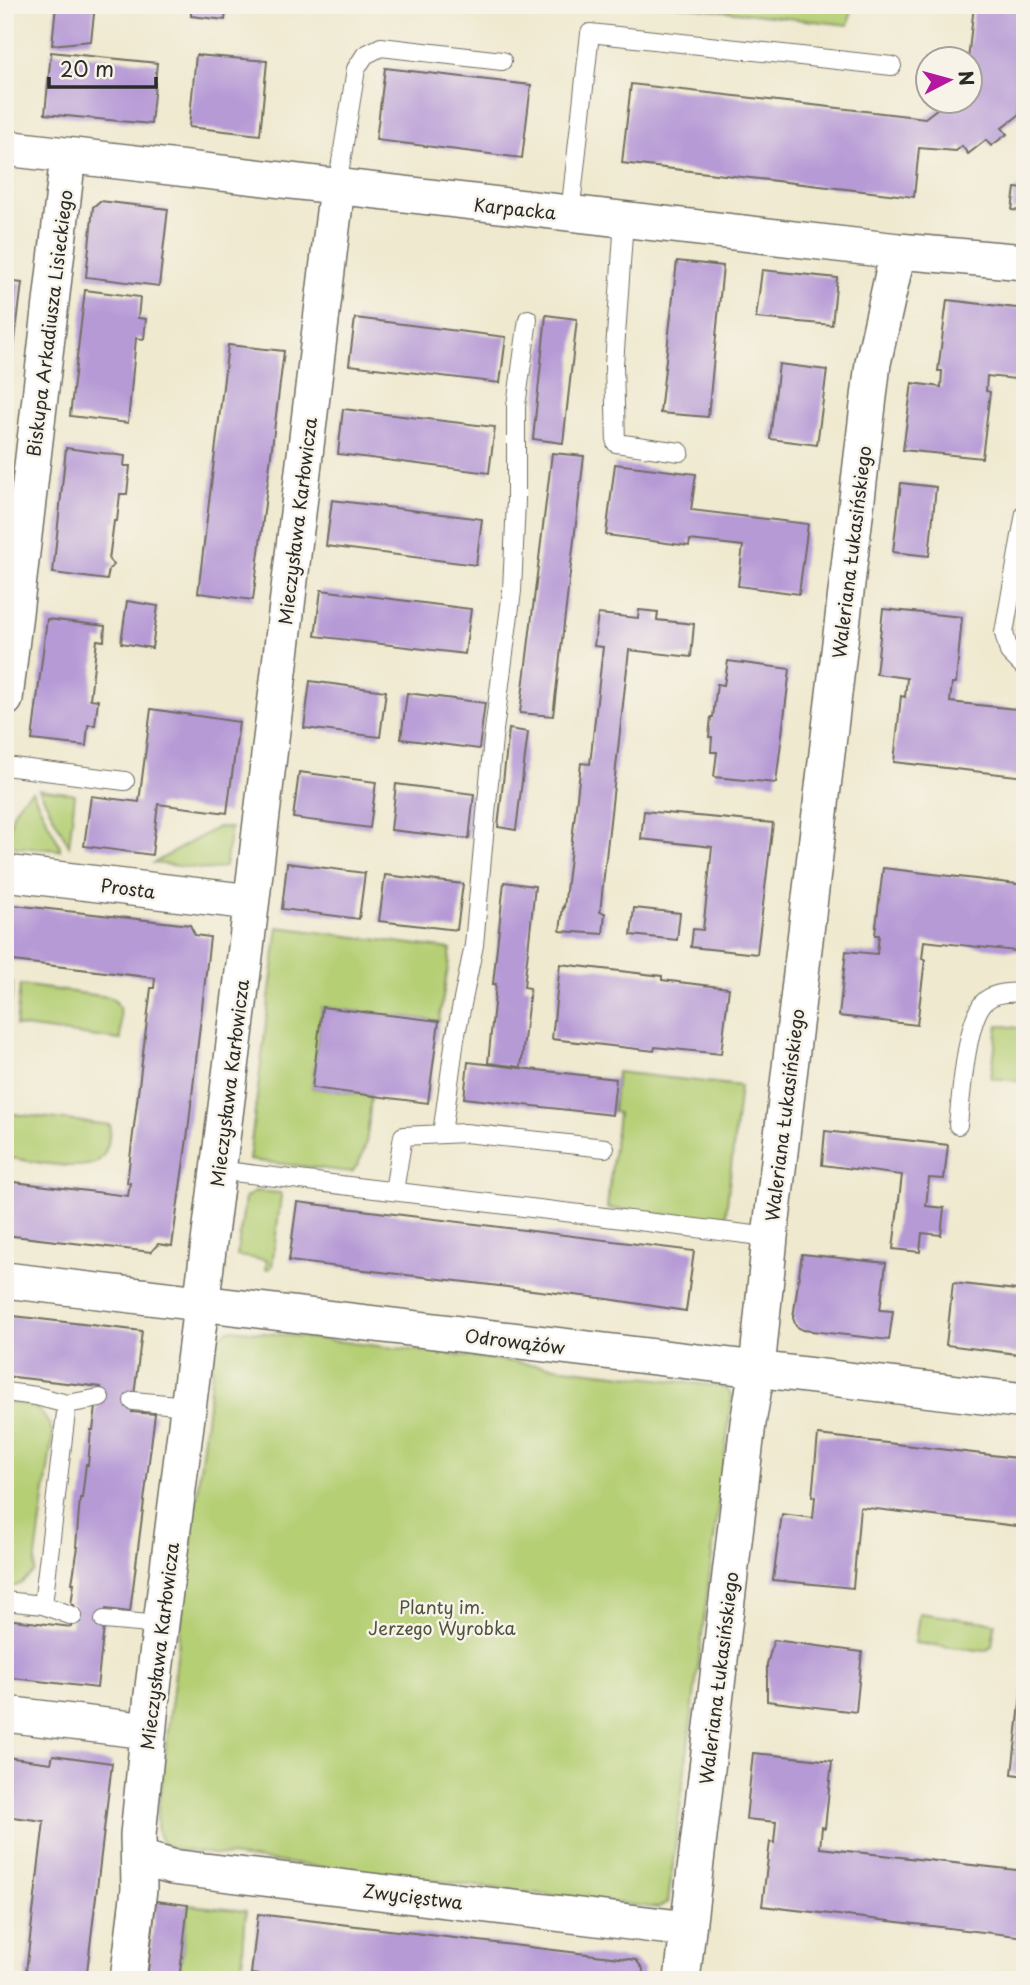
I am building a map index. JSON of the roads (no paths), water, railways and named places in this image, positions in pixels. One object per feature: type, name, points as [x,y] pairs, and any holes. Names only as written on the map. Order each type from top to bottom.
[{"type":"street","name":"Karpacka","points":[[5,148],[898,251],[1025,262]]},
{"type":"street","name":"Biskupa Arkadiusza Lisieckiego","points":[[5,699],[68,156]]},
{"type":"street","name":"Mieczysława Karłowicza","points":[[128,1980],[139,1889],[138,1835],[148,1731],[337,187]]},
{"type":"street","name":"Waleriana Łukasińskiego","points":[[682,1980],[748,1423],[757,1369],[770,1237],[873,363],[898,251]]},
{"type":"street","name":"Prosta","points":[[5,873],[251,902]]},
{"type":"street","name":"Odrowążów","points":[[5,1280],[1025,1401]]},
{"type":"street","points":[[5,1714],[148,1731]]},
{"type":"street","name":"Zwycięstwa","points":[[139,1858],[172,1867],[688,1929]]},
{"type":"lane","points":[[570,214],[590,33],[892,66]]},
{"type":"lane","points":[[337,187],[356,69],[365,55],[381,47],[502,61]]},
{"type":"lane","points":[[625,220],[614,365],[617,443],[680,452]]},
{"type":"lane","points":[[442,1134],[455,1039],[474,945],[493,738],[512,591],[516,406],[528,319]]},
{"type":"lane","points":[[1025,513],[1004,633],[1009,652],[1025,668]]},
{"type":"lane","points":[[5,766],[125,781]]},
{"type":"lane","points":[[958,1125],[967,1059],[977,1014],[984,1002],[996,996],[1008,992],[1025,993]]},
{"type":"lane","points":[[394,1191],[403,1136],[465,1133],[605,1148]]},
{"type":"lane","points":[[217,1170],[770,1237]]},
{"type":"lane","points":[[5,1392],[67,1404],[100,1398]]},
{"type":"lane","points":[[133,1401],[188,1406]]},
{"type":"lane","points":[[43,1605],[67,1404]]},
{"type":"lane","points":[[5,1601],[43,1605],[73,1616]]},
{"type":"lane","points":[[104,1620],[161,1625]]},
{"type":"park label","name":"Planty im. Jerzego Wyrobka","points":[[442,1616]]}]
